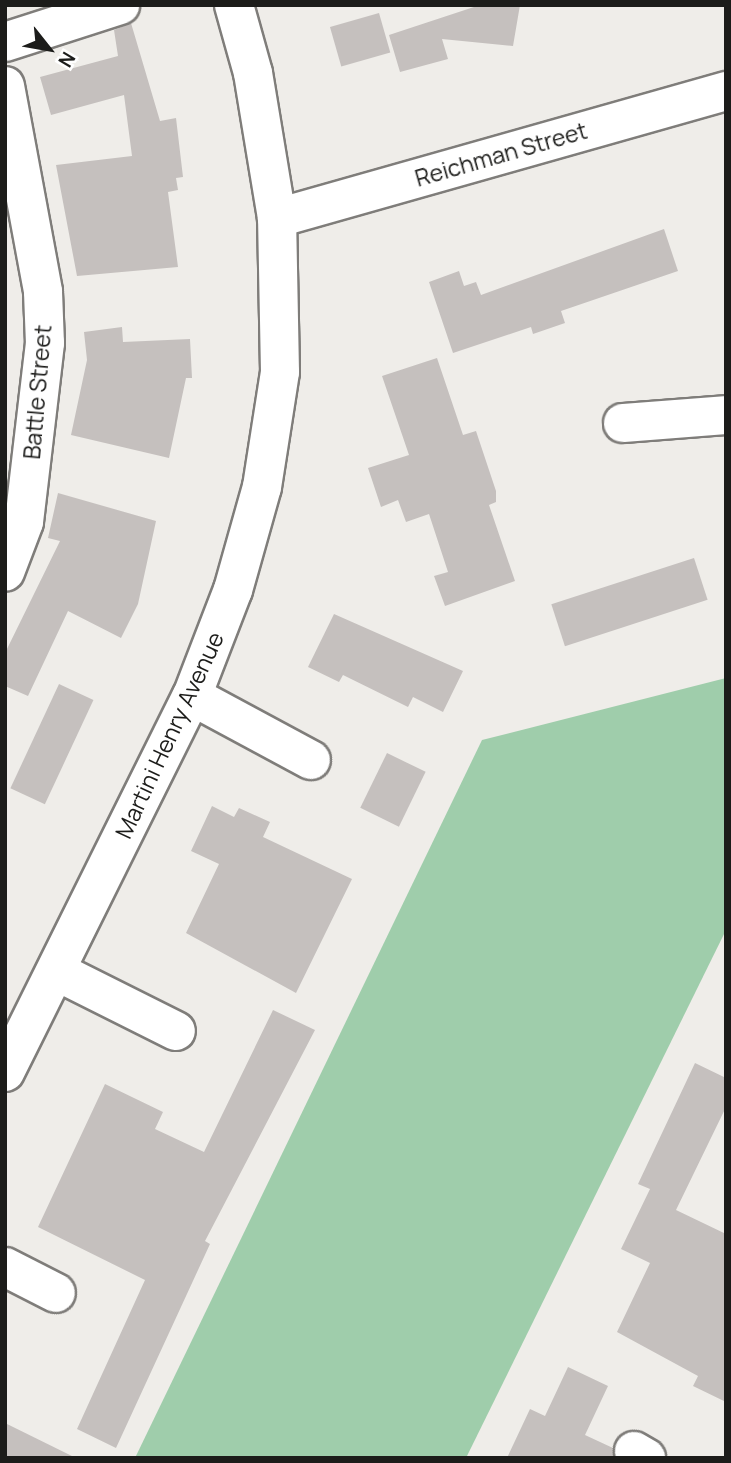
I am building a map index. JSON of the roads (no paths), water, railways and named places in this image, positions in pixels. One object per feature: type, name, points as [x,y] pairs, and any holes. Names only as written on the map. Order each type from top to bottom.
[{"type":"street","points":[[5,42],[120,5]]},
{"type":"street","name":"Martini Henry Avenue","points":[[9,1054],[56,971],[192,696],[233,590],[262,487],[280,372],[277,218],[253,73],[234,5]]},
{"type":"street","name":"Battle Street","points":[[5,86],[43,292],[45,343],[24,522],[5,572]]},
{"type":"street","name":"Reichman Street","points":[[277,218],[726,91]]},
{"type":"street","points":[[623,423],[726,415]]},
{"type":"street","points":[[192,696],[311,760]]},
{"type":"street","points":[[56,971],[176,1031]]},
{"type":"street","points":[[5,1267],[56,1293]]}]
